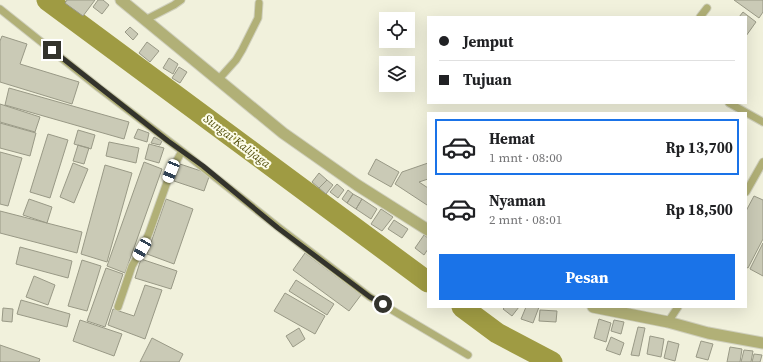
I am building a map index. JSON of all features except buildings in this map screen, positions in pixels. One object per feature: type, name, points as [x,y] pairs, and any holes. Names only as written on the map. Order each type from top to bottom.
[{"type":"street","points":[[121,0],[283,133],[357,185],[425,225]]},
{"type":"street","points":[[598,308],[668,322],[708,333],[763,343]]},
{"type":"lane","points":[[145,20],[181,0]]},
{"type":"lane","points":[[218,80],[236,60],[242,50],[258,18],[259,2]]},
{"type":"lane","points":[[701,16],[707,8]]},
{"type":"lane","points":[[0,9],[278,228],[370,297],[468,355]]},
{"type":"lane","points":[[731,104],[745,112]]},
{"type":"lane","points":[[747,113],[763,122]]},
{"type":"lane","points":[[118,307],[132,266],[149,233],[171,171],[182,151]]},
{"type":"lane","points":[[747,190],[763,162]]},
{"type":"lane","points":[[668,322],[677,308]]},
{"type":"waterway","name":"Sungai Kalijaga","points":[[47,0],[427,281]]},
{"type":"waterway","name":"Sungai Kalijaga","points":[[463,308],[497,333],[552,362]]},
{"type":"route","points":[[52,50],[99,88],[203,166],[287,235],[370,297],[383,304]]}]
